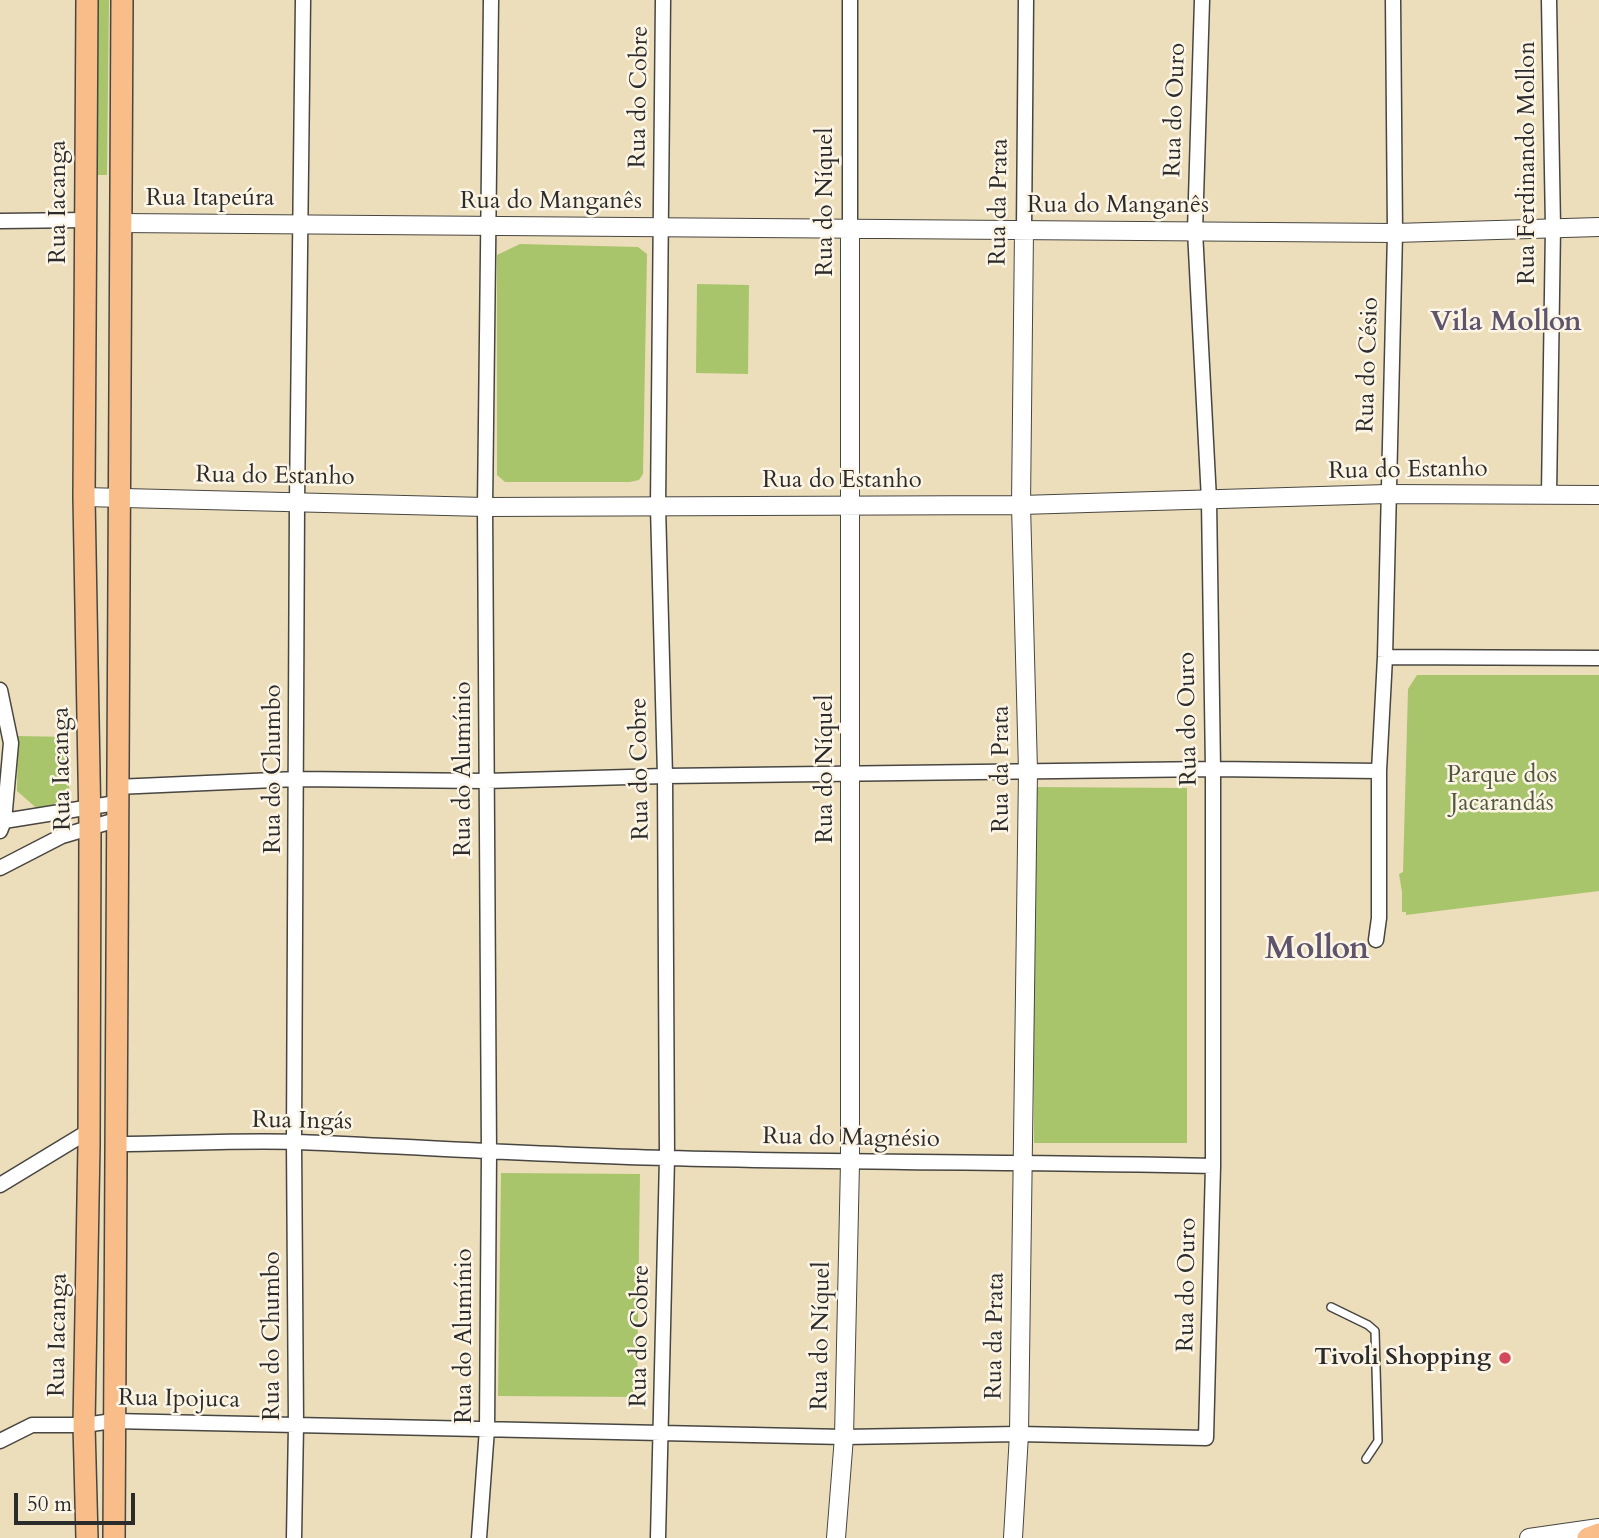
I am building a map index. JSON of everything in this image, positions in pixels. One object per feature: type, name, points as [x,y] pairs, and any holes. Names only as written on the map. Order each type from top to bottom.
[{"type":"main road","name":"Rua Iacanga","points":[[87,0],[84,497],[90,818],[89,1138],[84,1425],[87,1538]]},
{"type":"main road","points":[[114,1538],[117,498],[122,0]]},
{"type":"main road","points":[[89,774],[116,803]]},
{"type":"main road","points":[[89,1097],[116,1096]]},
{"type":"main road","points":[[89,1138],[114,1144]]},
{"type":"main road","points":[[85,1350],[114,1349]]},
{"type":"main road","points":[[1588,1538],[1599,1531]]},
{"type":"street","name":"Rua do Chumbo","points":[[294,1538],[297,502],[303,0]]},
{"type":"street","name":"Rua do Alumínio","points":[[479,1538],[487,1429],[489,1153],[485,507],[491,0]]},
{"type":"street","name":"Rua do Cobre","points":[[658,1538],[667,1158],[665,776],[658,506],[663,0]]},
{"type":"street","name":"Rua do Níquel","points":[[836,1538],[844,1437],[850,1163],[850,0]]},
{"type":"street","name":"Rua da Prata","points":[[1013,1538],[1019,1434],[1028,771],[1021,505],[1026,0]]},
{"type":"street","name":"Rua do Ouro","points":[[1202,0],[1195,231],[1209,500],[1213,769],[1213,1166],[1206,1438]]},
{"type":"street","name":"Rua do Césio","points":[[1376,940],[1379,918],[1379,771],[1385,657],[1395,233],[1392,0]]},
{"type":"street","name":"Rua Ferdinando Mollon","points":[[1549,0],[1553,227],[1549,495]]},
{"type":"street","points":[[0,221],[86,220]]},
{"type":"street","name":"Rua Itapeúra","points":[[120,223],[301,225]]},
{"type":"street","name":"Rua do Manganês","points":[[301,225],[1395,233],[1599,227]]},
{"type":"street","name":"Rua do Estanho","points":[[84,497],[485,507],[1021,505],[1387,494],[1599,495]]},
{"type":"street","points":[[1385,657],[1599,658]]},
{"type":"street","points":[[0,690],[11,743],[2,826],[90,818]]},
{"type":"street","points":[[0,868],[62,836],[116,803],[297,779],[486,781],[1028,771],[1379,771]]},
{"type":"street","points":[[0,1185],[89,1138]]},
{"type":"street","name":"Rua Ingás","points":[[114,1144],[294,1142],[489,1153]]},
{"type":"street","name":"Rua do Magnésio","points":[[489,1153],[850,1163],[1023,1162],[1213,1166]]},
{"type":"street","name":"Rua Ipojuca","points":[[0,1441],[32,1425],[84,1425],[113,1421],[844,1437],[1019,1434],[1206,1438]]},
{"type":"street","points":[[1529,1538],[1599,1531]]},
{"type":"lane","points":[[1331,1307],[1375,1331],[1378,1441],[1366,1459]]},
{"type":"green space","points":[[96,0],[109,0],[107,175],[95,175]]},
{"type":"green space","points":[[520,244],[638,247],[647,254],[643,474],[639,480],[505,482],[497,475],[497,255]]},
{"type":"green space","points":[[697,284],[749,285],[748,374],[696,373]]},
{"type":"green space","name":"Parque dos Jacarandás","points":[[1417,675],[1599,675],[1599,891],[1406,915],[1406,912],[1402,912],[1399,874],[1403,872],[1408,689]]},
{"type":"green space","points":[[18,736],[70,737],[69,795],[41,812],[17,791]]},
{"type":"green space","points":[[1034,787],[1187,788],[1187,1143],[1034,1143]]},
{"type":"green space","points":[[501,1173],[640,1174],[637,1397],[498,1396]]},
{"type":"place","name":"Tivoli Shopping","points":[[1505,1358]]},
{"type":"district","name":"Vila Mollon","points":[[1506,324]]},
{"type":"district","name":"Mollon","points":[[1317,951]]}]
